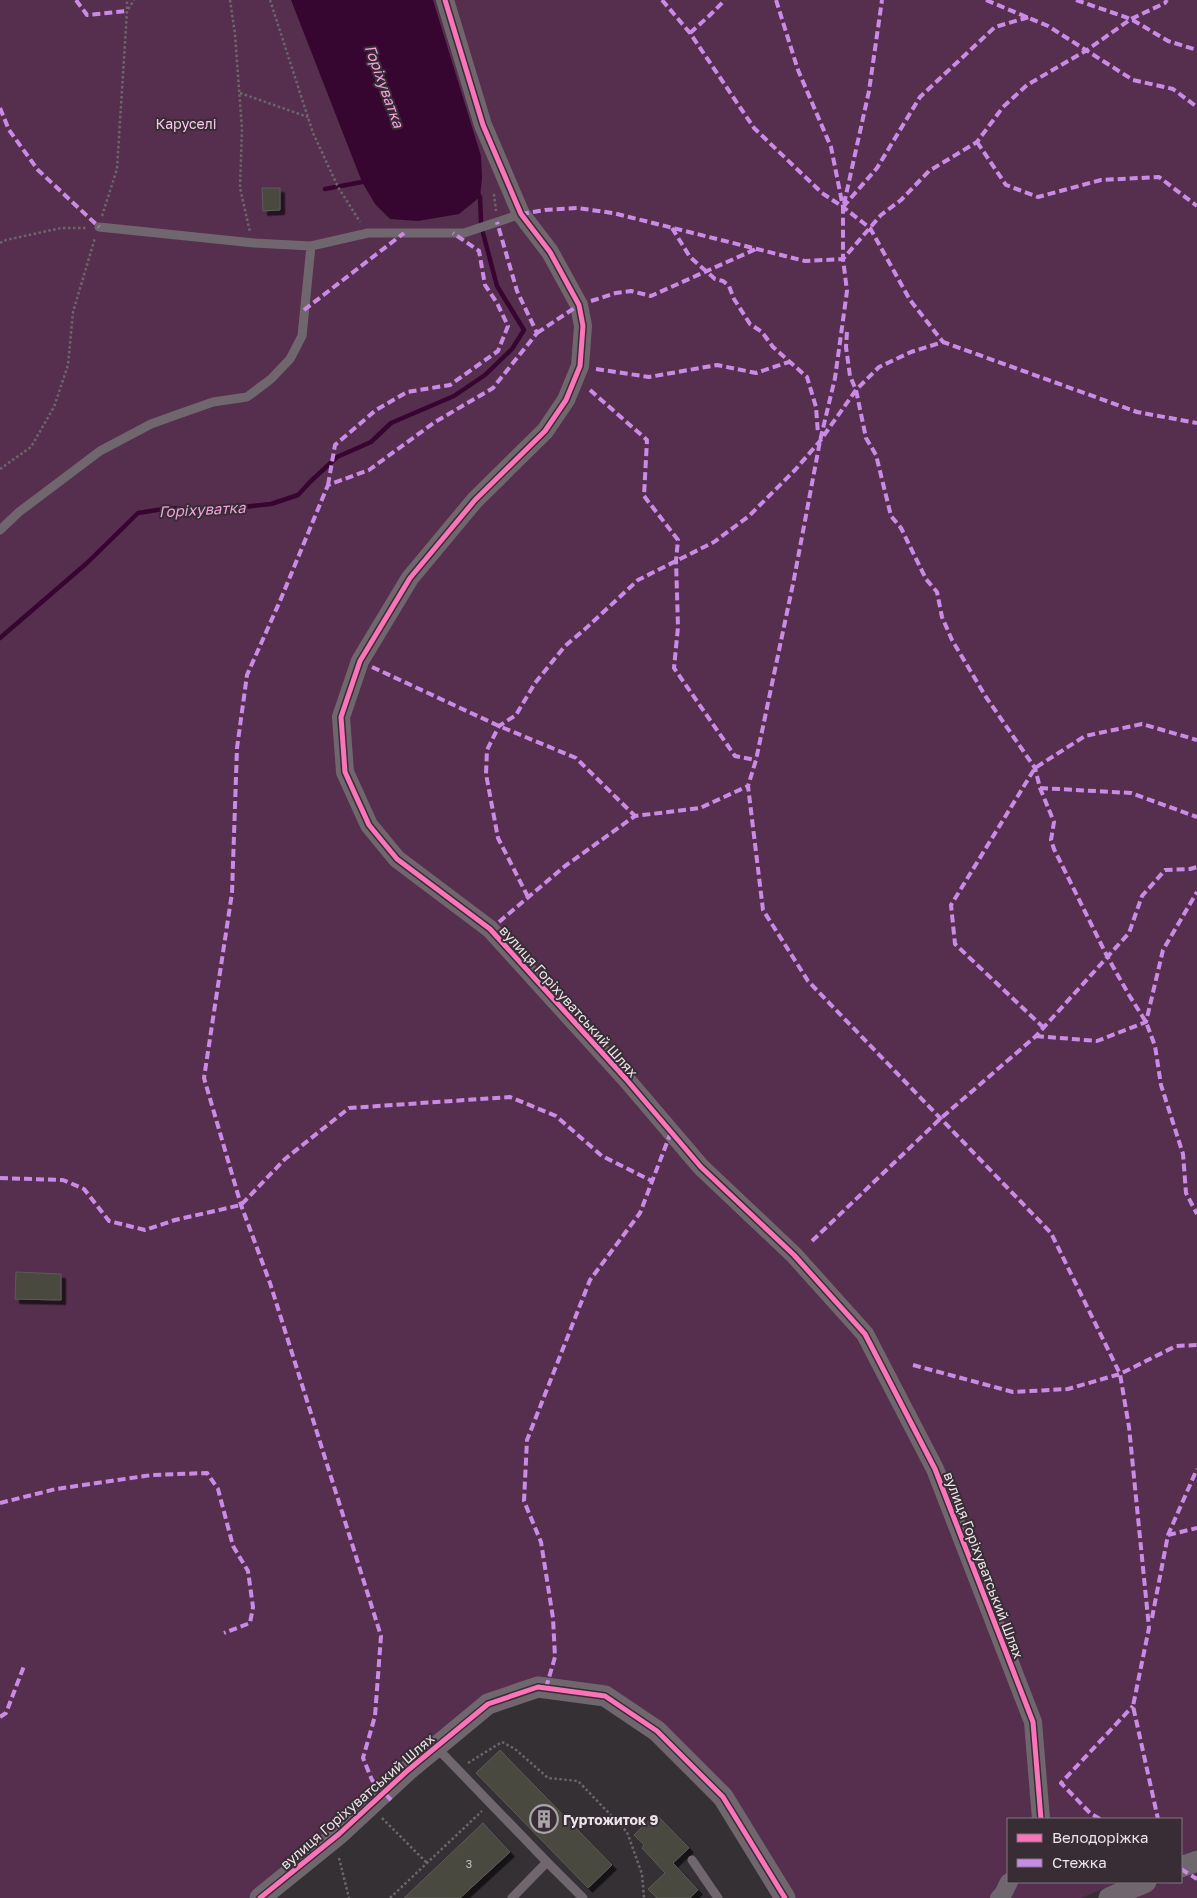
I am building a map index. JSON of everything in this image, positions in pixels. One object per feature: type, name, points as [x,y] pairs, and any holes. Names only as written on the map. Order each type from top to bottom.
[{"type":"street","name":"вулиця Горіхуватський Шлях","points":[[445,0],[483,125],[521,214],[550,252],[579,306],[583,326],[580,366],[566,400],[544,431],[476,500],[410,578],[360,660],[341,717],[345,772],[370,824],[397,859],[490,930],[626,1079],[701,1167],[794,1255],[865,1334],[935,1469],[1033,1722],[1041,1818]]},
{"type":"street","name":"вулиця Горіхуватський Шлях","points":[[260,1898],[339,1834],[407,1770],[488,1704],[538,1687],[605,1696],[657,1730],[724,1797],[785,1898]]},
{"type":"street","points":[[1182,1867],[1197,1861]]},
{"type":"street","points":[[999,1898],[1008,1883]]},
{"type":"street","points":[[1109,1898],[1144,1883]]},
{"type":"lane","points":[[98,227],[254,243],[311,246],[368,233],[464,233],[521,214]]},
{"type":"lane","points":[[0,530],[19,512],[100,451],[151,424],[213,402],[246,397],[271,379],[290,360],[302,336],[311,246]]},
{"type":"lane","points":[[436,1747],[583,1898]]},
{"type":"lane","points":[[692,1860],[718,1898]]},
{"type":"lane","points":[[512,1898],[547,1862]]},
{"type":"path","points":[[0,469],[32,447],[54,407],[68,365],[74,312],[117,169],[127,0]]},
{"type":"path","points":[[126,11],[134,0]]},
{"type":"path","points":[[230,0],[240,92],[242,130],[240,188],[254,243]]},
{"type":"path","points":[[270,0],[314,133],[338,187],[368,233]]},
{"type":"path","points":[[240,92],[308,117]]},
{"type":"path","points":[[0,243],[61,228],[98,227]]},
{"type":"path","points":[[458,1769],[502,1742],[515,1749],[548,1778],[578,1781],[627,1832],[642,1874],[644,1898]]},
{"type":"path","points":[[390,1898],[490,1803]]},
{"type":"path","points":[[377,1813],[427,1863]]},
{"type":"path","points":[[338,1852],[349,1898]]},
{"type":"green space","name":"Каруселі","points":[[0,0],[1197,0],[1197,1849],[1182,1856],[1182,1818],[1007,1818],[1007,1883],[1118,1883],[1081,1898],[793,1898],[730,1793],[608,1691],[482,1700],[332,1831],[248,1898],[0,1898]]},
{"type":"green space","points":[[1197,1869],[1197,1898],[1126,1898],[1163,1883],[1182,1883],[1182,1875]]},
{"type":"water","points":[[291,0],[433,0],[481,156],[482,178],[480,197],[459,214],[418,221],[390,219],[375,204],[362,182]]},
{"type":"building","points":[[262,188],[280,188],[280,210],[263,211]]},
{"type":"building","points":[[16,1272],[61,1274],[61,1300],[15,1299]]},
{"type":"building","name":"Гуртожиток 9","points":[[500,1750],[612,1865],[588,1888],[476,1773]]},
{"type":"building","points":[[656,1814],[689,1848],[673,1863],[698,1890],[690,1898],[657,1898],[648,1889],[665,1873],[642,1848],[644,1845],[634,1835]]},
{"type":"building","points":[[483,1823],[510,1852],[460,1898],[404,1898]]},
{"type":"waterway","points":[[325,189],[362,182]]},
{"type":"waterway","name":"Горіхуватка","points":[[478,194],[480,197],[481,222]]},
{"type":"waterway","name":"Горіхуватка","points":[[0,638],[87,563],[138,513],[170,508],[206,511],[271,504],[298,495],[337,457],[371,442],[391,423],[454,396],[485,375],[512,349],[524,330],[497,286],[483,233]]},
{"type":"marked path","points":[[76,0],[87,15],[127,11]]},
{"type":"marked path","points":[[662,0],[690,33],[754,128],[822,193],[843,207],[843,259],[847,291],[835,378],[820,441],[794,579],[756,760],[748,786],[763,910],[808,981],[1051,1233],[1120,1374],[1129,1427],[1149,1628],[1133,1706],[1158,1818]]},
{"type":"marked path","points":[[690,33],[725,0]]},
{"type":"marked path","points":[[776,0],[798,70],[831,147],[843,207],[870,228],[910,300],[943,342]]},
{"type":"marked path","points":[[844,204],[869,91],[882,0]]},
{"type":"marked path","points":[[986,0],[1048,26],[1133,80],[1173,89],[1197,107]]},
{"type":"marked path","points":[[1076,0],[1131,19],[1168,41],[1197,50]]},
{"type":"marked path","points":[[521,214],[577,208],[613,213],[805,261],[843,259],[881,215],[901,200],[929,171],[977,142],[1003,107],[1027,85],[1087,50],[1131,19],[1165,3],[1167,0]]},
{"type":"marked path","points":[[843,207],[877,168],[920,97],[995,27],[1029,17]]},
{"type":"marked path","points":[[0,108],[9,130],[38,170],[99,227]]},
{"type":"marked path","points":[[977,142],[1006,185],[1038,197],[1101,180],[1159,177],[1197,206]]},
{"type":"marked path","points":[[391,1800],[372,1780],[363,1758],[375,1716],[381,1636],[270,1283],[241,1205],[204,1078],[232,893],[237,748],[247,675],[328,485],[369,470],[435,422],[493,388],[537,333],[517,291],[497,222]]},
{"type":"marked path","points":[[672,228],[690,257],[715,279],[723,281],[729,286],[734,299],[750,324],[762,332],[773,347],[807,377],[816,407],[818,434]]},
{"type":"marked path","points":[[304,310],[404,233]]},
{"type":"marked path","points":[[328,485],[335,445],[376,410],[407,392],[450,385],[498,351],[508,326],[497,303],[485,285],[479,251],[453,233]]},
{"type":"marked path","points":[[591,301],[616,293],[631,291],[651,296],[756,249]]},
{"type":"marked path","points":[[537,333],[579,305]]},
{"type":"marked path","points":[[847,332],[846,347],[850,376],[856,390],[866,438],[876,455],[891,516],[901,528],[926,579],[937,592],[942,617],[952,640],[986,697],[1035,768],[1040,788],[1054,822],[1051,840],[1054,849],[1107,956],[1146,1022],[1155,1046],[1161,1085],[1183,1154],[1186,1193],[1197,1214]]},
{"type":"marked path","points":[[528,897],[498,838],[486,774],[487,750],[499,726],[516,715],[535,683],[565,646],[638,580],[714,542],[749,516],[795,470],[820,441],[856,390],[879,367],[911,352],[943,342],[1137,412],[1197,423]]},
{"type":"marked path","points":[[596,369],[649,377],[717,365],[756,373],[789,362]]},
{"type":"marked path","points":[[590,390],[647,440],[644,496],[678,540],[676,560],[678,627],[674,668],[735,756],[756,760]]},
{"type":"marked path","points":[[372,667],[499,726],[576,758],[635,816]]},
{"type":"marked path","points":[[1044,1028],[955,944],[951,905],[1035,768],[1085,736],[1142,724],[1197,740]]},
{"type":"marked path","points":[[499,922],[565,866],[635,816],[700,808],[748,786]]},
{"type":"marked path","points":[[1040,788],[1131,793],[1197,817]]},
{"type":"marked path","points":[[812,1241],[940,1119],[1036,1036],[1129,933],[1142,896],[1165,870],[1197,867]]},
{"type":"marked path","points":[[1036,1036],[1097,1041],[1146,1022],[1163,950],[1197,892]]},
{"type":"marked path","points":[[0,1178],[63,1180],[84,1189],[109,1221],[145,1230],[175,1220],[241,1205],[285,1159],[349,1108],[510,1097],[556,1116],[602,1156],[652,1181]]},
{"type":"marked path","points":[[546,1688],[555,1657],[553,1618],[541,1542],[524,1501],[527,1440],[590,1280],[640,1213],[671,1132]]},
{"type":"marked path","points":[[913,1365],[1013,1392],[1068,1389],[1120,1374],[1176,1346],[1197,1345]]},
{"type":"marked path","points":[[1152,1618],[1168,1535],[1197,1469]]},
{"type":"marked path","points":[[0,1503],[56,1489],[152,1475],[207,1473],[218,1489],[233,1546],[248,1571],[253,1607],[250,1623],[224,1633]]},
{"type":"marked path","points":[[1168,1535],[1197,1528]]},
{"type":"marked path","points":[[0,1717],[6,1713],[24,1666]]},
{"type":"marked path","points":[[1098,1818],[1090,1813],[1061,1783],[1133,1706]]},
{"type":"marked path","points":[[1182,1870],[1197,1879]]},
{"type":"cycle path","points":[[445,0],[483,125],[521,214],[550,252],[579,305],[583,326],[580,366],[566,400],[545,431],[475,500],[410,578],[360,661],[341,717],[345,772],[369,825],[397,859],[490,929],[626,1079],[701,1167],[794,1255],[865,1334],[935,1469],[1033,1722],[1041,1818]]},
{"type":"cycle path","points":[[260,1898],[339,1834],[407,1771],[488,1704],[538,1687],[605,1696],[657,1731],[723,1797],[785,1898]]},
{"type":"place","name":"Гуртожиток 9","points":[[544,1819]]}]
